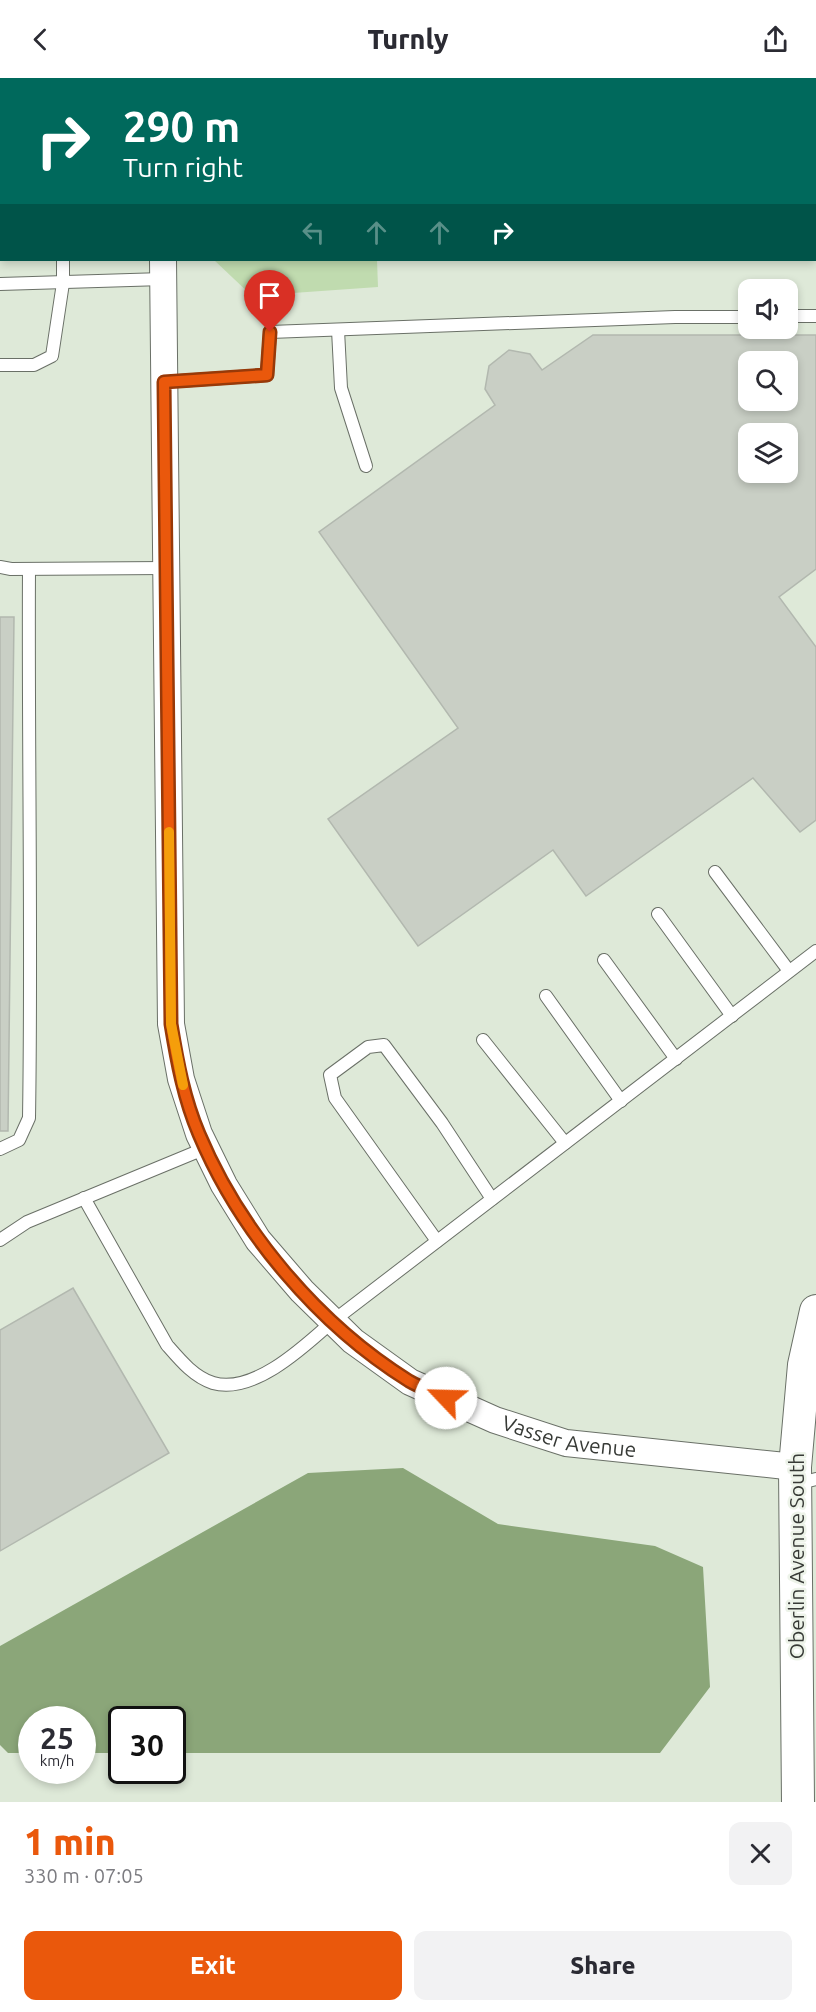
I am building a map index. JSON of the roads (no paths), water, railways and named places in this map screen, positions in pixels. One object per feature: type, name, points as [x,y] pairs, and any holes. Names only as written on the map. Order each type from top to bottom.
[{"type":"street","name":"Vasser Avenue","points":[[163,269],[171,1024],[181,1079],[199,1134],[224,1185],[258,1240],[302,1291],[353,1341],[410,1382],[495,1420],[566,1443],[802,1477]]},
{"type":"street","name":"Oberlin Avenue South","points":[[798,1802],[804,1365],[816,1311]]},
{"type":"lane","points":[[0,365],[34,365],[52,356],[63,282],[63,261]]},
{"type":"lane","points":[[0,284],[63,282],[163,269]]},
{"type":"lane","points":[[164,382],[267,375],[270,332],[738,316]]},
{"type":"lane","points":[[798,316],[816,316]]},
{"type":"lane","points":[[338,330],[341,388],[366,466]]},
{"type":"lane","points":[[0,567],[29,569],[166,568]]},
{"type":"lane","points":[[0,1149],[19,1140],[29,1118],[31,973],[28,849],[29,569]]},
{"type":"lane","points":[[715,872],[789,971]]},
{"type":"lane","points":[[658,915],[732,1016]]},
{"type":"lane","points":[[84,1198],[167,1345],[184,1365],[215,1384],[234,1384],[258,1377],[289,1360],[333,1321],[816,951]]},
{"type":"lane","points":[[604,960],[676,1059]]},
{"type":"lane","points":[[546,996],[621,1101]]},
{"type":"lane","points":[[483,1040],[565,1143]]},
{"type":"lane","points":[[437,1242],[335,1098],[330,1075],[368,1047],[384,1045],[442,1123],[492,1199]]},
{"type":"lane","points":[[0,1240],[27,1222],[206,1148]]}]
